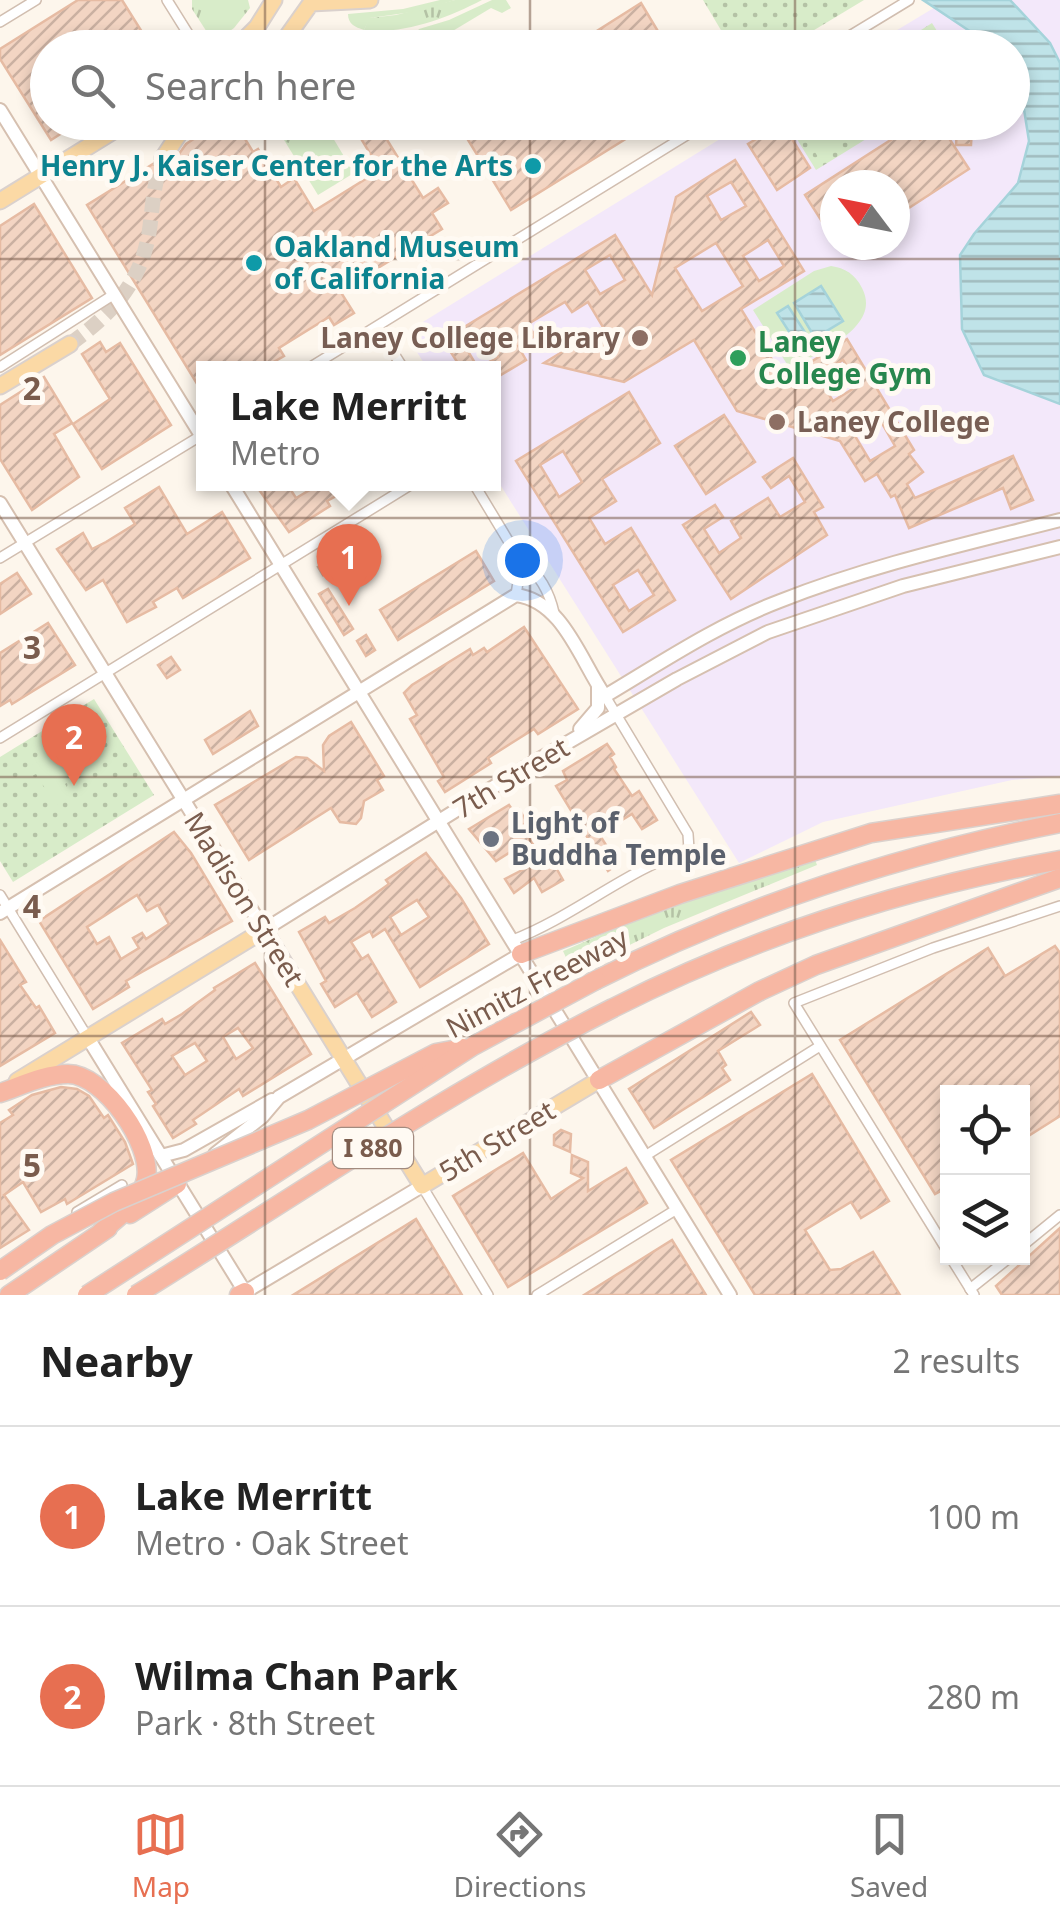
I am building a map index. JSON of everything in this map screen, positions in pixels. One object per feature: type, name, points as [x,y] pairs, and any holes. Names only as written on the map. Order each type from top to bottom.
[{"type":"highway","points":[[517,947],[871,833],[1060,804]]},
{"type":"highway","name":"Nimitz Freeway","points":[[87,1295],[474,1046],[596,980],[694,934],[814,887],[939,850],[1060,823]]},
{"type":"highway","name":"Nimitz Freeway","points":[[136,1295],[542,1044],[710,962],[832,916],[943,884],[1060,860]]},
{"type":"highway","points":[[598,1080],[760,991],[816,965],[1060,878]]},
{"type":"highway","points":[[0,1271],[52,1236],[114,1202],[308,1120],[436,1053],[474,1046]]},
{"type":"highway","points":[[0,1092],[68,1074],[89,1079],[112,1098],[137,1139],[147,1170],[140,1195],[101,1232]]},
{"type":"highway","points":[[9,1295],[177,1184]]},
{"type":"main road","points":[[254,30],[274,0]]},
{"type":"main road","points":[[290,30],[306,2],[370,0]]},
{"type":"main road","points":[[0,110],[196,425]]},
{"type":"main road","points":[[0,202],[99,140]]},
{"type":"main road","points":[[163,158],[175,140]]},
{"type":"main road","points":[[0,386],[70,344]]},
{"type":"main road","points":[[234,491],[730,1295]]},
{"type":"main road","name":"Madison Street","points":[[0,502],[422,1186]]},
{"type":"main road","points":[[601,690],[779,601],[897,562],[1060,520]]},
{"type":"main road","name":"7th Street","points":[[0,1092],[524,768],[716,658],[774,630],[903,586],[1060,547]]},
{"type":"main road","points":[[4,911],[516,594],[554,613],[601,690],[598,708],[590,720],[524,768]]},
{"type":"main road","points":[[161,1156],[184,1150],[344,1060],[517,947]]},
{"type":"main road","points":[[88,1038],[243,1294]]},
{"type":"main road","name":"5th Street","points":[[243,1294],[598,1080]]},
{"type":"main road","points":[[177,1184],[262,1117],[278,1097]]},
{"type":"street","points":[[0,22],[36,0]]},
{"type":"street","points":[[168,0],[186,30]]},
{"type":"street","points":[[858,30],[909,0]]},
{"type":"street","points":[[321,361],[679,140]]},
{"type":"street","points":[[0,368],[114,295]]},
{"type":"street","points":[[377,327],[399,361]]},
{"type":"street","points":[[0,558],[196,440]]},
{"type":"street","points":[[0,738],[401,491]]},
{"type":"street","points":[[478,491],[521,562],[531,567],[548,594],[554,613]]},
{"type":"street","points":[[516,594],[521,562]]},
{"type":"street","points":[[517,947],[536,931],[661,860],[690,850],[688,834],[601,690]]},
{"type":"street","points":[[0,895],[4,911],[88,1038]]},
{"type":"street","points":[[940,1240],[794,1003],[933,948],[1060,906]]},
{"type":"street","points":[[645,1156],[820,1046]]},
{"type":"street","points":[[0,1260],[122,1185]]},
{"type":"street","name":"Madison Street","points":[[422,1186],[488,1295]]},
{"type":"street","points":[[537,1295],[678,1209]]},
{"type":"street","points":[[1030,1239],[1060,1215]]},
{"type":"street","points":[[955,1265],[972,1292],[1001,1265]]},
{"type":"shaded area","name":"Laney College","points":[[947,0],[1060,0],[1060,776],[1012,780],[823,822],[739,863],[501,486],[501,361],[423,361],[405,333],[718,140],[1030,140],[1030,30],[897,30]]},
{"type":"green space","points":[[192,0],[248,0],[250,8],[231,30],[206,30],[192,9]]},
{"type":"green space","points":[[455,0],[482,0],[424,24],[364,30],[369,18]]},
{"type":"green space","points":[[455,0],[419,11],[370,18],[364,30],[353,25],[348,17],[348,14],[403,9]]},
{"type":"green space","points":[[492,0],[506,0],[511,8],[502,13],[491,8],[454,30],[418,30]]},
{"type":"green space","points":[[703,0],[864,0],[814,30],[721,30]]},
{"type":"green space","points":[[284,140],[334,140],[354,173],[318,195]]},
{"type":"green space","points":[[797,140],[865,140],[816,170]]},
{"type":"green space","points":[[808,140],[831,140],[835,147],[818,157]]},
{"type":"green space","points":[[831,266],[849,272],[859,283],[866,302],[863,315],[844,337],[790,369],[753,310],[814,271]]},
{"type":"green space","points":[[94,699],[154,795],[13,882],[0,861],[0,757]]},
{"type":"green space","points":[[78,736],[95,764],[65,784],[72,796],[56,806],[36,774],[32,776],[27,768]]},
{"type":"green space","points":[[814,857],[817,865],[664,928],[573,973],[563,951],[661,909]]},
{"type":"water","points":[[923,0],[1010,0],[1050,43],[1060,63],[1060,404],[984,375],[962,329],[960,255],[1018,183],[1030,140],[1030,30],[968,30]]},
{"type":"water","points":[[821,286],[843,321],[815,338],[794,303]]},
{"type":"water","points":[[788,306],[810,340],[799,347],[777,313]]},
{"type":"building","points":[[78,0],[122,0],[141,30],[30,30]]},
{"type":"building","points":[[641,3],[657,30],[598,30]]},
{"type":"building","points":[[30,30],[30,107],[0,59],[0,49]]},
{"type":"building","name":"Oakland Museum of California","points":[[192,140],[246,140],[253,152],[258,149],[281,187],[294,178],[314,211],[380,170],[362,140],[387,140],[423,198],[438,188],[448,203],[432,213],[442,229],[340,291],[354,313],[334,325],[329,317],[279,348],[284,356],[275,361],[196,361],[196,382],[87,205],[153,164],[169,168]]},
{"type":"building","name":"Henry J. Kaiser Center for the Arts","points":[[468,140],[624,140],[511,210]]},
{"type":"building","points":[[754,140],[793,140],[810,168],[777,190],[748,144]]},
{"type":"building","points":[[891,140],[950,140],[969,169],[910,207],[910,170],[844,170]]},
{"type":"building","points":[[956,140],[971,140],[971,145],[956,145]]},
{"type":"building","points":[[735,160],[804,271],[741,309],[784,379],[847,339],[914,450],[909,454],[923,472],[907,484],[915,498],[1013,456],[1033,500],[1011,509],[1003,488],[909,528],[895,495],[891,497],[877,474],[865,481],[840,441],[737,411],[694,340],[624,382],[544,363],[603,327],[588,302],[572,312],[565,302],[528,324],[535,336],[518,346],[526,360],[501,375],[501,361],[491,361],[498,357],[485,336],[466,348],[474,361],[456,361],[443,340],[615,235],[652,295],[676,197]],"holes":[[[731,182],[746,206],[721,220],[707,196]],[[768,240],[784,266],[759,281],[743,256]],[[716,243],[743,286],[702,311],[675,268]],[[610,255],[625,280],[600,294],[585,270]],[[843,360],[859,385],[833,401],[817,376]],[[880,420],[895,446],[870,461],[855,436]]]},
{"type":"building","points":[[820,185],[820,218],[805,195]]},
{"type":"building","points":[[34,204],[92,298],[0,355],[0,226]]},
{"type":"building","points":[[100,342],[106,352],[120,343],[171,425],[102,469],[73,424],[110,399],[82,354]]},
{"type":"building","points":[[44,377],[72,423],[54,434],[79,477],[32,510],[0,459],[0,405]]},
{"type":"building","points":[[629,392],[660,443],[602,479],[616,501],[589,518],[605,544],[631,528],[675,600],[623,632],[516,461]],"holes":[[[563,451],[582,482],[559,497],[540,465]],[[638,570],[654,595],[629,611],[613,585]]]},
{"type":"building","points":[[724,415],[755,462],[706,494],[675,446]]},
{"type":"building","points":[[793,458],[823,507],[814,512],[827,535],[731,599],[683,525],[715,505],[723,517],[704,529],[719,553],[741,538],[731,521],[768,498],[780,517],[805,502],[789,476],[771,488],[763,477]]},
{"type":"building","points":[[159,487],[187,534],[222,512],[250,558],[183,598],[177,588],[153,602],[156,607],[127,622],[103,580],[86,590],[57,549],[83,533],[92,549],[106,542],[135,524],[125,508]]},
{"type":"building","points":[[260,491],[292,491],[296,498],[308,491],[346,491],[327,501],[330,506],[289,532]]},
{"type":"building","points":[[476,551],[494,581],[398,640],[380,610]]},
{"type":"building","points":[[336,556],[341,564],[323,575],[318,567]]},
{"type":"building","points":[[17,573],[31,594],[0,614],[0,584]]},
{"type":"building","points":[[328,589],[353,629],[344,635],[319,594]]},
{"type":"building","points":[[48,623],[75,665],[12,704],[10,700],[0,706],[0,653]]},
{"type":"building","points":[[524,627],[578,709],[538,734],[534,729],[445,792],[438,781],[444,777],[410,719],[417,715],[404,693],[470,649],[473,655],[484,648],[487,652]]},
{"type":"building","points":[[366,635],[375,650],[366,656],[357,641]]},
{"type":"building","points":[[171,657],[180,670],[167,678],[158,665]]},
{"type":"building","points":[[250,711],[258,726],[213,754],[205,740]]},
{"type":"building","points":[[351,722],[384,776],[377,780],[383,790],[364,801],[356,824],[340,822],[331,808],[249,860],[215,805],[296,757],[307,758],[324,771],[323,745],[329,736]]},
{"type":"building","points":[[607,744],[614,754],[610,757],[614,769],[632,796],[639,791],[657,820],[642,829],[632,814],[599,834],[618,864],[608,871],[556,786],[567,780],[563,771]]},
{"type":"building","points":[[509,805],[514,812],[519,809],[527,822],[521,826],[536,849],[543,845],[563,880],[542,892],[534,878],[514,893],[505,879],[528,867],[517,848],[496,861],[469,829]]},
{"type":"building","points":[[174,832],[232,921],[126,981],[129,987],[93,1009],[39,921]],"holes":[[[137,895],[147,911],[158,905],[169,924],[146,939],[142,933],[133,938],[139,948],[121,959],[109,937],[97,944],[87,927]]]},
{"type":"building","points":[[426,853],[461,898],[489,944],[420,987],[385,929],[373,937],[370,931],[351,942],[362,959],[368,955],[396,1002],[372,1017],[357,993],[335,1007],[321,984],[326,981],[299,932],[325,917],[329,923],[355,908],[389,884],[386,880]],"holes":[[[417,900],[429,917],[401,935],[390,917]]]},
{"type":"building","points":[[0,940],[26,982],[20,985],[55,1033],[0,1066]]},
{"type":"building","points":[[1055,946],[1060,953],[1060,1116],[1030,1135],[1030,1085],[940,1085],[940,1191],[935,1194],[840,1040],[988,948],[1005,976]]},
{"type":"building","points":[[255,963],[311,1054],[243,1096],[239,1089],[173,1138],[153,1106],[156,1104],[148,1092],[152,1090],[122,1043],[162,1019],[165,1024],[182,1014]],"holes":[[[238,1028],[253,1048],[236,1059],[223,1037]],[[195,1043],[207,1061],[185,1075],[172,1056]]]},
{"type":"building","points":[[751,1012],[760,1025],[718,1051],[730,1080],[654,1128],[629,1089]]},
{"type":"building","points":[[812,1074],[889,1201],[861,1218],[851,1202],[805,1230],[830,1270],[841,1269],[873,1252],[900,1295],[755,1295],[671,1160]]},
{"type":"building","points":[[61,1087],[89,1096],[104,1118],[108,1115],[133,1164],[67,1204],[65,1199],[41,1212],[23,1182],[4,1195],[29,1230],[0,1248],[0,1123],[13,1115],[9,1110],[32,1095]]},
{"type":"building","points":[[561,1130],[571,1134],[570,1152],[554,1145],[554,1135]]},
{"type":"building","points":[[523,1153],[551,1199],[583,1178],[571,1173],[572,1155],[588,1162],[588,1191],[626,1168],[647,1203],[508,1287],[453,1196]]},
{"type":"building","points":[[416,1219],[462,1295],[293,1295]]},
{"type":"building","points":[[1060,1228],[1060,1295],[1002,1295],[996,1286],[1019,1265],[1030,1265],[1030,1255]]},
{"type":"building","points":[[672,1240],[706,1295],[584,1295]]},
{"type":"tunnel","points":[[70,344],[112,308],[133,279],[146,246],[163,158]]},
{"type":"place","name":"Henry J. Kaiser Center for the Arts","points":[[533,166]]},
{"type":"place","name":"Oakland Museum of California","points":[[254,263]]},
{"type":"place","name":"Laney College Library","points":[[640,338]]},
{"type":"place","name":"Laney College Gym","points":[[738,358]]},
{"type":"place","name":"Laney College","points":[[777,422]]},
{"type":"place","name":"Lake Merritt","points":[[349,606]]},
{"type":"place","name":"Wilma Chan Park","points":[[74,786]]},
{"type":"place","name":"Light of Buddha Temple","points":[[491,839]]}]
